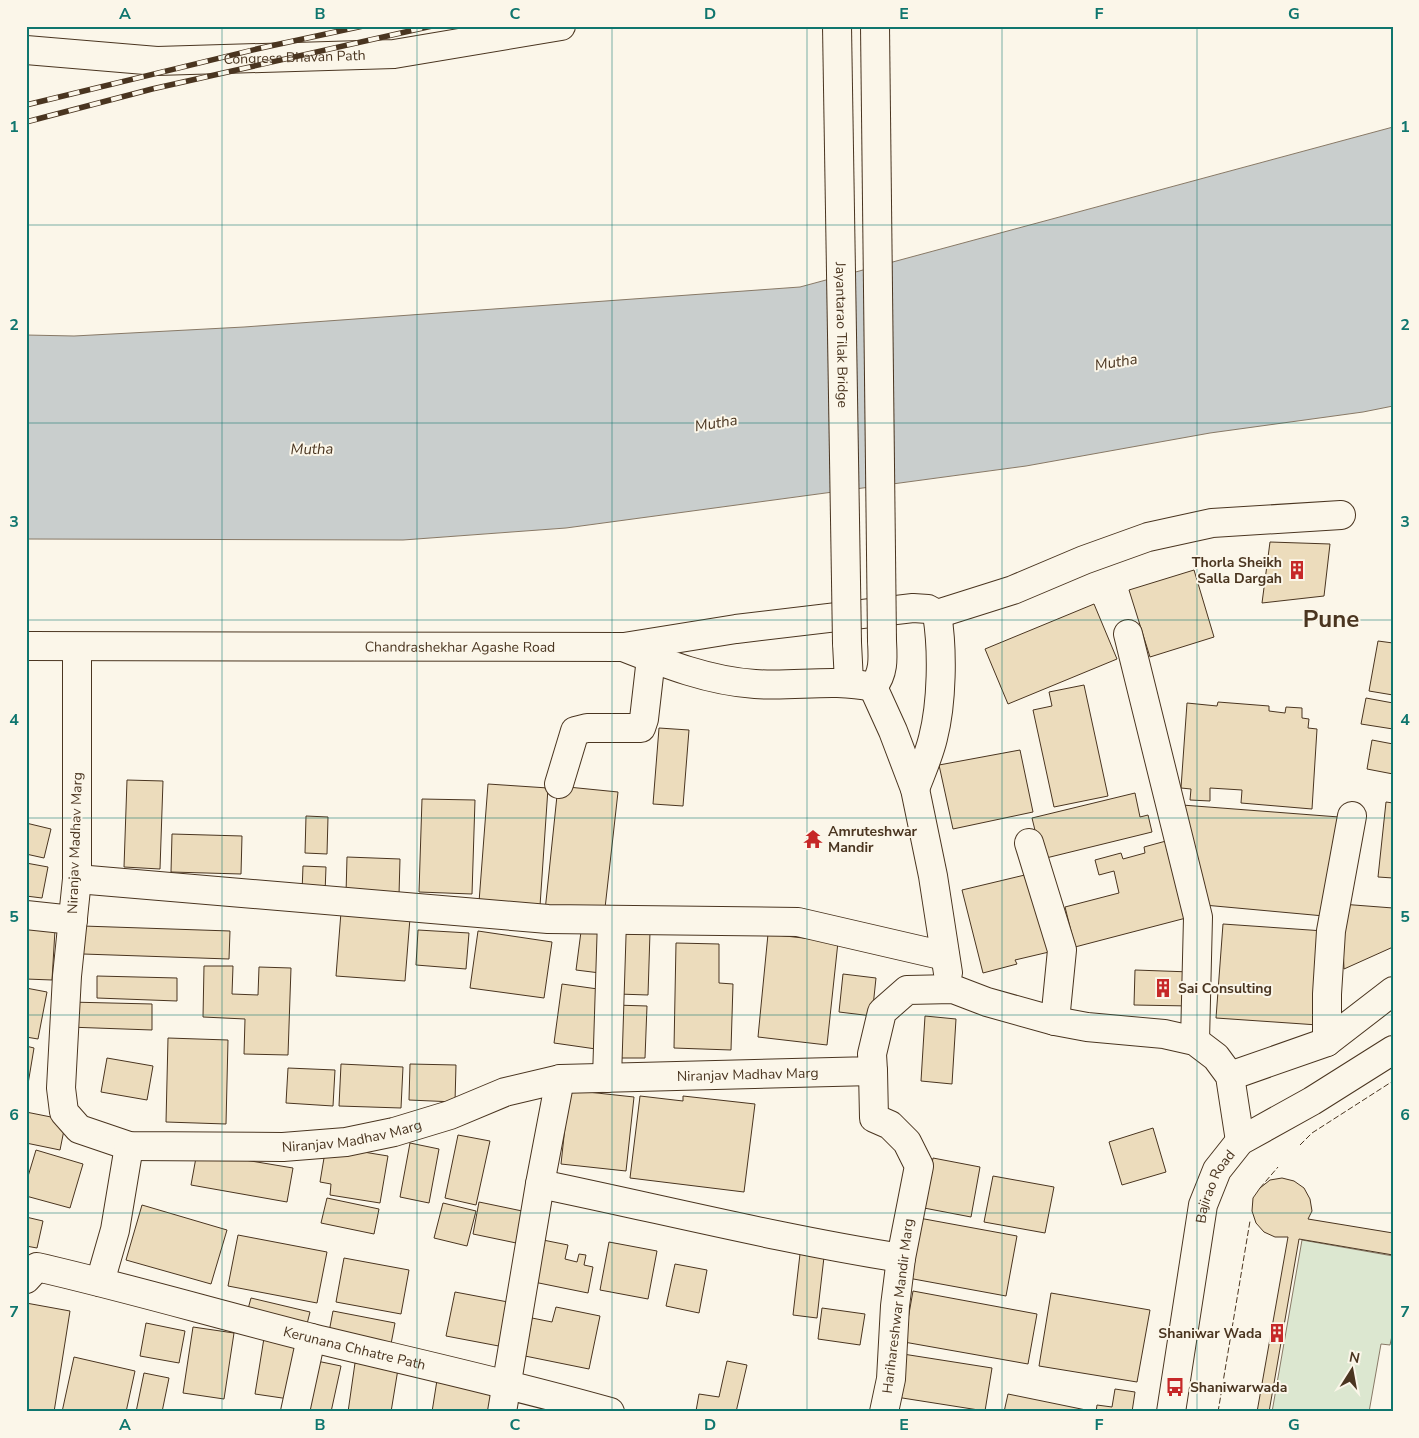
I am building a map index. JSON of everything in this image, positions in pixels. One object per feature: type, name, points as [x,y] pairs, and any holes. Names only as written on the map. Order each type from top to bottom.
[{"type":"main road","name":"Congress Bhavan Path","points":[[26,50],[157,61],[394,54],[561,26]]},
{"type":"main road","name":"Jayantarao Tilak Bridge","points":[[837,26],[847,643],[861,684]]},
{"type":"main road","points":[[875,26],[882,667],[880,678],[861,684],[893,731],[914,789],[933,876],[945,956],[953,989]]},
{"type":"main road","points":[[623,647],[736,630],[913,608],[928,609],[937,614],[1014,590],[1084,560],[1148,537],[1212,523],[1341,515]]},
{"type":"main road","points":[[914,789],[934,738],[939,690],[941,640],[937,614]]},
{"type":"main road","points":[[1128,634],[1198,917],[1195,1041]]},
{"type":"main road","name":"Chandrashekhar Agashe Road","points":[[26,646],[623,647],[670,666],[728,682],[758,684],[861,684]]},
{"type":"main road","name":"Niranjav Madhav Marg","points":[[77,647],[77,879],[61,1088],[64,1112],[79,1129],[129,1146],[283,1147],[346,1142],[394,1132],[450,1115],[505,1092],[560,1079],[873,1071]]},
{"type":"main road","points":[[559,784],[575,731],[587,728],[641,728],[651,658]]},
{"type":"main road","points":[[1327,1042],[1327,994],[1331,932],[1352,816]]},
{"type":"main road","points":[[1028,842],[1062,950],[1054,1021]]},
{"type":"main road","points":[[77,879],[548,919],[798,922],[945,956]]},
{"type":"main road","points":[[26,915],[73,920]]},
{"type":"main road","points":[[607,1078],[612,920]]},
{"type":"main road","points":[[873,1071],[872,1054],[882,1012],[907,990],[953,989],[987,1002],[1054,1021],[1087,1027],[1164,1034],[1195,1041],[1216,1057],[1230,1076],[1240,1141]]},
{"type":"main road","points":[[1230,1076],[1327,1042],[1393,991]]},
{"type":"main road","name":"Bajirao Road","points":[[1171,1412],[1203,1205],[1217,1170],[1240,1141],[1312,1102],[1393,1050]]},
{"type":"main road","name":"Harihareshwar Mandir Marg","points":[[873,1071],[874,1118],[890,1125],[908,1142],[919,1166],[895,1306],[891,1379],[884,1412]]},
{"type":"main road","points":[[502,1412],[540,1184],[560,1079]]},
{"type":"main road","points":[[100,1282],[115,1230],[129,1146]]},
{"type":"main road","points":[[540,1184],[709,1220],[762,1234],[902,1258]]},
{"type":"main road","name":"Kerunana Chhatre Path","points":[[30,1270],[100,1282],[311,1338],[508,1383],[610,1412]]},
{"type":"main road","points":[[295,1412],[311,1338]]},
{"type":"green space","points":[[1302,1240],[1393,1256],[1393,1331],[1390,1345],[1381,1344],[1369,1412],[1272,1412]]},
{"type":"water","name":"Mutha","points":[[1393,127],[1393,406],[1363,412],[1210,433],[1026,466],[566,528],[403,540],[26,539],[26,335],[74,336],[244,327],[800,287]]},
{"type":"building","name":"Thorla Sheikh Salla Dargah","points":[[1270,542],[1330,544],[1324,596],[1262,603]]},
{"type":"building","points":[[1194,570],[1214,637],[1150,657],[1129,590]]},
{"type":"building","points":[[1094,604],[1117,659],[1008,704],[985,649]]},
{"type":"building","points":[[1378,641],[1393,643],[1393,695],[1369,691]]},
{"type":"building","points":[[1084,685],[1108,796],[1054,807],[1033,710],[1052,706],[1049,692]]},
{"type":"building","points":[[1366,698],[1393,703],[1393,729],[1361,724]]},
{"type":"building","points":[[1218,702],[1269,706],[1269,711],[1285,713],[1286,707],[1302,708],[1302,718],[1309,719],[1308,728],[1317,729],[1312,809],[1241,803],[1242,790],[1210,788],[1210,801],[1190,800],[1191,789],[1181,788],[1187,703],[1217,706]]},
{"type":"building","points":[[659,728],[689,730],[683,806],[653,804]]},
{"type":"building","points":[[1372,740],[1393,744],[1393,774],[1367,769]]},
{"type":"building","points":[[1020,750],[1033,812],[953,829],[939,765]]},
{"type":"building","points":[[127,780],[163,781],[160,869],[124,867]]},
{"type":"building","points":[[488,784],[548,788],[540,906],[479,902]]},
{"type":"building","points":[[558,786],[618,792],[604,917],[545,911]]},
{"type":"building","points":[[1135,793],[1140,817],[1148,815],[1152,832],[1042,859],[1032,818]]},
{"type":"building","points":[[422,799],[475,800],[472,894],[419,892]]},
{"type":"building","points":[[1386,802],[1393,803],[1393,878],[1378,877]]},
{"type":"building","points":[[1182,805],[1339,817],[1335,917],[1204,905]]},
{"type":"building","points":[[306,816],[328,817],[327,854],[305,853]]},
{"type":"building","points":[[26,823],[51,829],[44,858],[26,854]]},
{"type":"building","points":[[172,834],[242,836],[241,874],[171,872]]},
{"type":"building","points":[[1166,841],[1186,918],[1075,947],[1065,907],[1119,893],[1114,871],[1099,875],[1095,860],[1121,853],[1123,859],[1145,853],[1144,847]]},
{"type":"building","points":[[347,857],[400,859],[399,895],[346,894]]},
{"type":"building","points":[[26,863],[48,867],[42,898],[26,896]]},
{"type":"building","points":[[303,866],[326,867],[325,893],[302,892]]},
{"type":"building","points":[[1029,874],[1049,952],[1015,960],[1017,964],[983,973],[962,890]]},
{"type":"building","points":[[1341,904],[1393,908],[1393,947],[1344,969]]},
{"type":"building","points":[[341,912],[410,918],[405,981],[336,976]]},
{"type":"building","points":[[582,924],[607,928],[600,973],[576,970]]},
{"type":"building","points":[[1223,924],[1324,931],[1318,1025],[1216,1018]]},
{"type":"building","points":[[83,926],[230,931],[229,959],[83,954]]},
{"type":"building","points":[[26,929],[55,930],[52,980],[26,979]]},
{"type":"building","points":[[418,930],[469,933],[466,969],[416,965]]},
{"type":"building","points":[[478,931],[552,942],[544,998],[470,988]]},
{"type":"building","points":[[620,932],[650,932],[648,995],[618,994]]},
{"type":"building","points":[[768,934],[838,942],[827,1045],[758,1037]]},
{"type":"building","points":[[676,943],[719,944],[719,983],[733,984],[731,1050],[674,1048]]},
{"type":"building","points":[[204,966],[233,966],[232,994],[258,995],[259,967],[291,968],[288,1055],[244,1054],[245,1019],[203,1017]]},
{"type":"building","name":"Sai Consulting","points":[[1135,970],[1191,972],[1190,1006],[1134,1005]]},
{"type":"building","points":[[843,974],[876,978],[872,1016],[839,1012]]},
{"type":"building","points":[[97,976],[177,978],[177,1001],[97,998]]},
{"type":"building","points":[[562,984],[605,990],[596,1049],[554,1043]]},
{"type":"building","points":[[26,988],[47,992],[38,1039],[26,1037]]},
{"type":"building","points":[[69,1002],[152,1004],[152,1030],[68,1027]]},
{"type":"building","points":[[615,1005],[647,1006],[645,1058],[614,1058]]},
{"type":"building","points":[[925,1016],[956,1019],[952,1084],[921,1081]]},
{"type":"building","points":[[168,1038],[228,1040],[226,1124],[166,1122]]},
{"type":"building","points":[[26,1046],[34,1048],[28,1084],[26,1084]]},
{"type":"building","points":[[107,1058],[153,1066],[147,1100],[101,1092]]},
{"type":"building","points":[[341,1064],[403,1067],[401,1108],[339,1106]]},
{"type":"building","points":[[410,1064],[456,1065],[455,1102],[409,1100]]},
{"type":"building","points":[[288,1068],[335,1070],[333,1106],[286,1103]]},
{"type":"building","points":[[569,1090],[634,1097],[626,1171],[561,1164]]},
{"type":"building","points":[[640,1096],[683,1101],[683,1096],[755,1104],[744,1192],[630,1178]]},
{"type":"building","points":[[26,1112],[66,1120],[60,1150],[26,1143]]},
{"type":"building","points":[[1153,1128],[1166,1172],[1122,1185],[1109,1142]]},
{"type":"building","points":[[458,1135],[490,1141],[476,1205],[445,1198]]},
{"type":"building","points":[[410,1143],[439,1149],[429,1203],[400,1197]]},
{"type":"building","points":[[339,1148],[388,1156],[380,1203],[330,1195],[331,1184],[320,1182],[325,1152]]},
{"type":"building","points":[[36,1150],[83,1164],[70,1208],[26,1196],[26,1183]]},
{"type":"building","points":[[197,1152],[293,1168],[287,1202],[191,1185]]},
{"type":"building","points":[[933,1158],[980,1167],[971,1217],[924,1208]]},
{"type":"building","points":[[993,1176],[1054,1187],[1045,1233],[984,1222]]},
{"type":"building","name":"Shaniwar Wada","points":[[1282,1178],[1294,1181],[1304,1188],[1310,1199],[1312,1211],[1308,1219],[1393,1233],[1393,1255],[1299,1239],[1269,1412],[1257,1412],[1288,1237],[1275,1237],[1264,1232],[1256,1223],[1252,1211],[1253,1198],[1260,1188],[1270,1180]]},
{"type":"building","points":[[327,1198],[379,1209],[374,1234],[321,1223]]},
{"type":"building","points":[[479,1202],[527,1212],[521,1244],[473,1234]]},
{"type":"building","points":[[443,1203],[476,1211],[467,1246],[434,1238]]},
{"type":"building","points":[[142,1205],[227,1230],[211,1284],[126,1260]]},
{"type":"building","points":[[26,1217],[43,1221],[37,1248],[26,1246]]},
{"type":"building","points":[[919,1218],[1017,1236],[1006,1296],[908,1278]]},
{"type":"building","points":[[238,1235],[327,1252],[317,1303],[228,1286]]},
{"type":"building","points":[[538,1239],[568,1245],[565,1259],[577,1262],[579,1254],[586,1255],[584,1265],[593,1267],[588,1293],[529,1281]]},
{"type":"building","points":[[609,1242],[657,1251],[648,1299],[600,1290]]},
{"type":"building","points":[[800,1254],[824,1257],[817,1318],[793,1315]]},
{"type":"building","points":[[344,1258],[409,1270],[401,1314],[336,1302]]},
{"type":"building","points":[[675,1264],[707,1270],[699,1313],[666,1306]]},
{"type":"building","points":[[913,1291],[1037,1314],[1028,1364],[904,1342]]},
{"type":"building","points":[[455,1292],[508,1302],[504,1347],[446,1336]]},
{"type":"building","points":[[1051,1293],[1150,1310],[1137,1382],[1039,1366]]},
{"type":"building","points":[[251,1298],[310,1312],[307,1324],[248,1309]]},
{"type":"building","points":[[26,1303],[70,1311],[54,1412],[26,1412]]},
{"type":"building","points":[[556,1307],[600,1316],[589,1369],[525,1356],[532,1318],[552,1322]]},
{"type":"building","points":[[822,1308],[865,1314],[860,1345],[818,1339]]},
{"type":"building","points":[[333,1311],[395,1323],[391,1344],[329,1332]]},
{"type":"building","points":[[146,1323],[185,1331],[179,1363],[140,1356]]},
{"type":"building","points":[[193,1327],[234,1333],[224,1399],[183,1393]]},
{"type":"building","points":[[264,1338],[298,1344],[289,1399],[255,1394]]},
{"type":"building","points":[[903,1354],[992,1368],[985,1411],[896,1397]]},
{"type":"building","points":[[74,1357],[135,1371],[126,1412],[62,1412]]},
{"type":"building","points":[[312,1360],[341,1366],[331,1412],[301,1412]]},
{"type":"building","points":[[727,1361],[747,1365],[736,1412],[696,1411],[699,1394],[719,1397]]},
{"type":"building","points":[[355,1363],[398,1369],[391,1412],[348,1412]]},
{"type":"building","points":[[144,1373],[169,1378],[162,1412],[136,1412]]},
{"type":"building","points":[[437,1380],[500,1390],[496,1412],[432,1412]]},
{"type":"building","points":[[1115,1389],[1135,1392],[1132,1412],[1096,1412],[1097,1405],[1112,1407]]},
{"type":"building","points":[[1008,1394],[1086,1410],[1086,1412],[1004,1412]]},
{"type":"railway","points":[[26,105],[261,48],[363,26]]},
{"type":"railway","points":[[26,122],[152,89],[432,26]]},
{"type":"fence","points":[[1300,1145],[1312,1133],[1393,1081]]},
{"type":"fence","points":[[1260,1188],[1278,1167]]},
{"type":"fence","points":[[1218,1412],[1250,1221]]},
{"type":"place","name":"Thorla Sheikh Salla Dargah","points":[[1297,570]]},
{"type":"place","name":"Amruteshwar Mandir","points":[[813,839]]},
{"type":"place","name":"Sai Consulting","points":[[1163,988]]},
{"type":"place","name":"Shaniwar Wada","points":[[1277,1333]]},
{"type":"place","name":"Shaniwarwada","points":[[1175,1387]]},
{"type":"district","name":"Pune","points":[[1331,619]]}]
